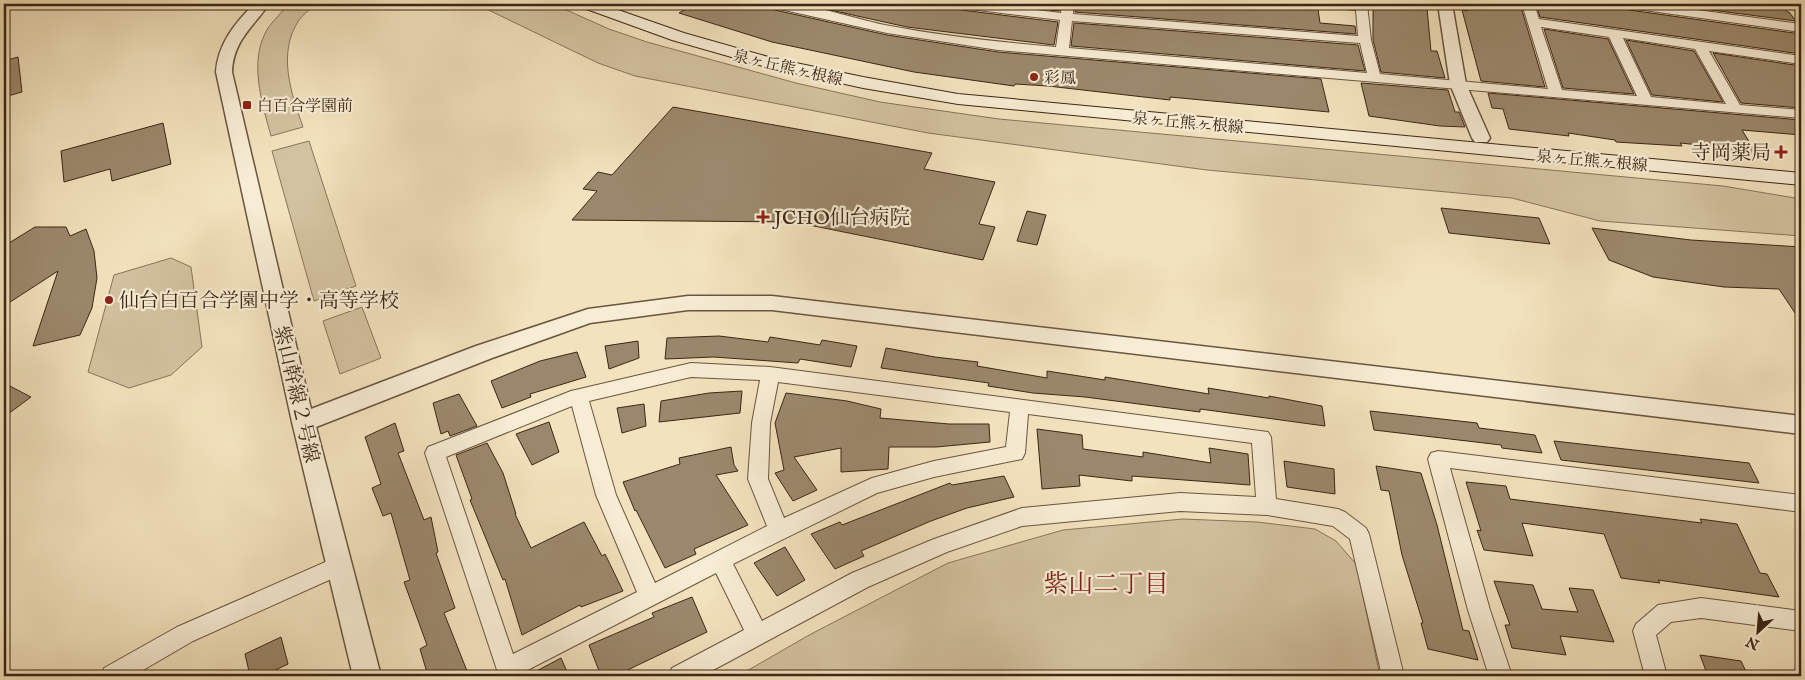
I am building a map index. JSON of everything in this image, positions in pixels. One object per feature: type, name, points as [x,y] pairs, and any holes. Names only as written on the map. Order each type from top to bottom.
[{"type":"main road","name":"泉ヶ丘熊ヶ根線","points":[[587,4],[676,37],[783,67],[886,88],[958,99],[1801,180]]},
{"type":"main road","name":"泉ヶ丘熊ヶ根線","points":[[616,4],[672,25],[753,49],[869,74],[931,85],[1074,101],[1801,167]]},
{"type":"street","name":"紫山幹線２号線","points":[[262,4],[239,29],[228,49],[224,72],[303,422],[367,676]]},
{"type":"street","points":[[775,4],[832,18],[943,40],[1375,79],[1458,84],[1557,95],[1801,114]]},
{"type":"street","points":[[961,4],[1065,17],[1365,40]]},
{"type":"street","points":[[1062,52],[1068,4]]},
{"type":"street","points":[[1333,4],[1361,5],[1365,40],[1375,79]]},
{"type":"street","points":[[1445,4],[1458,84],[1481,138]]},
{"type":"street","points":[[1528,4],[1557,95]]},
{"type":"street","points":[[1629,4],[1801,28]]},
{"type":"street","points":[[1798,4],[1801,11]]},
{"type":"street","points":[[1533,22],[1801,60]]},
{"type":"street","points":[[1614,34],[1647,102]]},
{"type":"street","points":[[1699,45],[1736,109]]},
{"type":"street","points":[[303,422],[484,352],[588,316],[688,303],[772,303],[1801,425]]},
{"type":"street","points":[[1020,405],[1014,453],[934,469],[872,486],[779,530],[507,669],[434,453],[578,396],[691,370],[770,374],[1020,405],[1262,437],[1267,506]]},
{"type":"street","points":[[770,374],[761,423],[758,479],[779,530]]},
{"type":"street","points":[[578,396],[606,495],[650,596]]},
{"type":"street","points":[[1500,676],[1479,610],[1438,459],[1801,504]]},
{"type":"street","points":[[680,676],[860,580],[941,545],[1022,517],[1180,502],[1267,506],[1338,518],[1359,534],[1393,676]]},
{"type":"street","points":[[720,560],[758,636]]},
{"type":"street","points":[[112,676],[185,634],[339,565]]},
{"type":"street","points":[[1656,676],[1644,631],[1666,612],[1700,608],[1801,621]]},
{"type":"shaded area","points":[[288,4],[316,4],[299,20],[292,33],[287,59],[294,101],[303,127],[271,136],[261,96],[258,68],[259,54],[262,40],[268,28]]},
{"type":"shaded area","points":[[476,4],[553,4],[609,29],[647,42],[796,83],[880,102],[999,119],[1723,186],[1801,199],[1801,236],[1600,221],[1512,198],[1207,170],[928,133],[635,76],[598,63]]},
{"type":"shaded area","points":[[309,141],[356,286],[314,301],[272,151]]},
{"type":"shaded area","points":[[171,258],[191,267],[202,347],[171,375],[129,388],[88,372],[114,275]]},
{"type":"shaded area","points":[[362,307],[381,358],[340,374],[323,321]]},
{"type":"shaded area","points":[[1183,519],[1257,522],[1315,529],[1336,541],[1356,564],[1380,676],[738,676],[811,634],[948,563],[1063,530]]},
{"type":"building","points":[[694,4],[767,4],[775,10],[887,35],[998,52],[1321,79],[1329,112],[1170,97],[1170,100],[1048,86],[1015,84],[1014,86],[914,72],[772,42],[679,13]]},
{"type":"building","points":[[803,4],[953,4],[961,10],[1058,22],[1054,45],[907,27]]},
{"type":"building","points":[[1001,4],[1060,4],[1059,11]]},
{"type":"building","points":[[1076,4],[1248,4],[1318,9],[1320,23],[1355,26],[1356,34],[1075,12]]},
{"type":"building","points":[[1373,4],[1427,8],[1431,51],[1437,51],[1445,78],[1381,72],[1373,40]]},
{"type":"building","points":[[1466,4],[1520,4],[1545,87],[1481,81],[1462,10],[1467,11]]},
{"type":"building","points":[[1536,4],[1592,4],[1612,7],[1612,4],[1621,4],[1629,10],[1801,34],[1801,54],[1540,17]]},
{"type":"building","points":[[1665,4],[1782,4],[1796,21]]},
{"type":"building","points":[[1074,23],[1358,45],[1365,71],[1071,46]]},
{"type":"building","points":[[1544,29],[1608,39],[1634,94],[1563,88]]},
{"type":"building","points":[[1626,40],[1694,51],[1723,102],[1652,95]]},
{"type":"building","points":[[1713,53],[1801,66],[1801,108],[1741,103]]},
{"type":"building","points":[[18,57],[22,92],[4,97],[4,61]]},
{"type":"building","points":[[1361,83],[1448,90],[1455,112],[1459,112],[1465,127],[1440,126],[1369,116]]},
{"type":"building","points":[[1488,93],[1801,120],[1801,135],[1742,130],[1758,156],[1722,151],[1720,147],[1680,143],[1682,146],[1616,142],[1615,140],[1568,133],[1569,136],[1509,129],[1503,109],[1492,108]]},
{"type":"building","points":[[673,107],[932,153],[924,169],[995,182],[979,224],[995,227],[983,260],[794,222],[572,220],[597,191],[583,189],[598,172],[612,175]]},
{"type":"building","points":[[163,123],[171,164],[112,181],[110,169],[64,182],[61,151]]},
{"type":"building","points":[[1441,208],[1539,218],[1550,244],[1449,233]]},
{"type":"building","points":[[1027,211],[1046,215],[1037,245],[1017,241]]},
{"type":"building","points":[[35,227],[66,227],[70,236],[86,229],[94,251],[97,278],[92,308],[80,335],[33,346],[58,271],[4,306],[4,246]]},
{"type":"building","points":[[1592,228],[1691,240],[1801,247],[1801,322],[1779,289],[1724,287],[1653,277],[1609,260]]},
{"type":"building","points":[[719,336],[768,342],[770,337],[820,345],[822,340],[857,346],[851,367],[800,359],[798,363],[714,357],[665,359],[667,338]]},
{"type":"building","points":[[638,341],[639,358],[609,369],[605,346]]},
{"type":"building","points":[[886,348],[935,357],[978,362],[977,366],[1047,378],[1047,371],[1105,380],[1105,377],[1209,394],[1208,388],[1269,398],[1269,396],[1322,406],[1325,426],[1200,409],[1200,412],[1085,397],[1033,393],[988,386],[989,383],[881,368]]},
{"type":"building","points":[[577,352],[586,377],[530,394],[531,397],[502,408],[491,381],[540,361]]},
{"type":"building","points":[[4,383],[31,397],[4,417]]},
{"type":"building","points":[[742,391],[740,413],[659,422],[661,401],[709,393]]},
{"type":"building","points":[[786,393],[847,401],[881,409],[880,418],[949,424],[989,424],[990,442],[936,447],[889,447],[888,469],[841,472],[841,448],[794,457],[817,490],[793,501],[775,473],[784,470],[775,423]]},
{"type":"building","points":[[459,394],[477,426],[450,436],[448,431],[441,434],[433,403]]},
{"type":"building","points":[[644,404],[646,426],[622,433],[617,408]]},
{"type":"building","points":[[1370,411],[1477,423],[1479,428],[1535,435],[1542,453],[1502,448],[1501,445],[1374,430]]},
{"type":"building","points":[[549,422],[559,452],[532,465],[516,434]]},
{"type":"building","points":[[395,423],[404,451],[398,453],[424,520],[431,517],[438,552],[436,553],[455,608],[444,613],[469,676],[428,676],[420,649],[427,645],[404,582],[410,580],[391,513],[383,516],[372,488],[381,484],[365,437]]},
{"type":"building","points":[[1037,429],[1082,435],[1083,449],[1143,457],[1143,452],[1211,463],[1209,448],[1248,454],[1250,485],[1132,476],[1132,481],[1079,475],[1080,486],[1042,489]]},
{"type":"building","points":[[1554,441],[1749,463],[1759,483],[1561,460]]},
{"type":"building","points":[[487,443],[503,473],[515,514],[531,548],[584,522],[602,556],[605,554],[623,591],[581,607],[580,605],[522,635],[505,579],[503,580],[470,500],[472,499],[456,455]]},
{"type":"building","points":[[731,447],[734,465],[738,471],[716,475],[748,525],[694,549],[696,554],[665,568],[635,511],[623,482],[680,464],[679,458]]},
{"type":"building","points":[[1284,461],[1334,469],[1335,494],[1287,487]]},
{"type":"building","points":[[1376,466],[1421,473],[1437,525],[1463,630],[1469,631],[1478,660],[1428,649],[1421,623],[1423,623],[1402,555],[1389,491],[1381,490]]},
{"type":"building","points":[[1004,476],[1014,497],[967,508],[931,521],[861,551],[864,556],[835,569],[811,534],[840,522],[842,525],[950,483],[952,485]]},
{"type":"building","points":[[1466,482],[1506,486],[1510,499],[1702,523],[1700,519],[1737,524],[1760,573],[1767,574],[1779,597],[1658,580],[1660,583],[1621,578],[1604,534],[1522,523],[1533,556],[1484,550],[1477,530],[1481,531]]},
{"type":"building","points":[[785,547],[805,580],[777,596],[754,563]]},
{"type":"building","points":[[1494,581],[1533,585],[1542,609],[1578,612],[1569,588],[1593,590],[1614,642],[1560,636],[1566,655],[1512,648],[1505,625],[1510,625]]},
{"type":"building","points":[[692,597],[707,632],[615,676],[601,676],[589,645],[654,617],[652,613]]},
{"type":"building","points":[[281,637],[288,664],[263,676],[250,676],[245,654]]},
{"type":"building","points":[[1700,655],[1741,661],[1748,676],[1708,676]]},
{"type":"building","points":[[561,658],[569,676],[527,676]]},
{"type":"place","name":"彩鳳","points":[[1034,77]]},
{"type":"place","name":"白百合学園前","points":[[247,105]]},
{"type":"place","name":"寺岡薬局","points":[[1781,152]]},
{"type":"place","name":"JCHO仙台病院","points":[[763,217]]},
{"type":"place","name":"仙台白百合学園中学・高等学校","points":[[109,300]]},
{"type":"district","name":"紫山二丁目","points":[[1106,583]]}]
